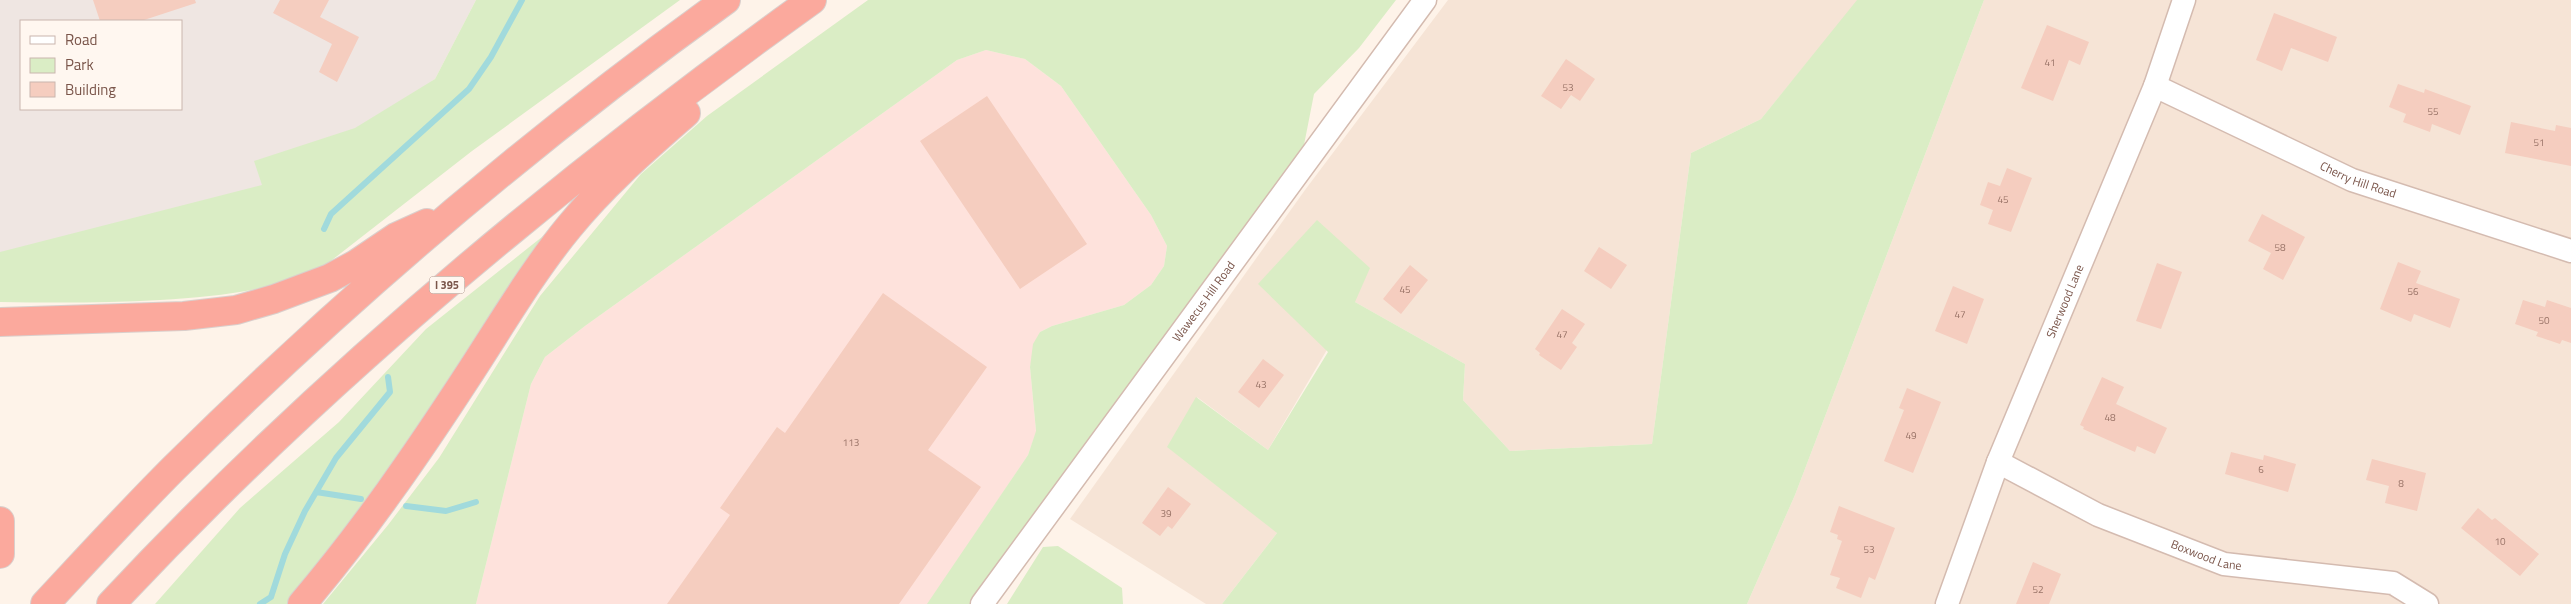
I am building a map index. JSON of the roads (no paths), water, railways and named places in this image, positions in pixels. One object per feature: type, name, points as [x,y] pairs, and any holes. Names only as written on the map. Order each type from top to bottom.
[{"type":"highway","points":[[45,604],[151,491],[353,300],[452,214],[582,107],[726,0]]},
{"type":"highway","name":"I 395","points":[[111,604],[198,514],[281,434],[440,291],[577,175],[812,0]]},
{"type":"highway","points":[[302,604],[394,487],[568,228],[626,165],[721,81],[751,44]]},
{"type":"highway","points":[[0,322],[184,316],[249,306],[330,278],[403,233],[452,214]]},
{"type":"highway","points":[[0,521],[0,554]]},
{"type":"street","name":"Wawecus Hill Road","points":[[982,604],[1425,0]]},
{"type":"street","name":"Sherwood Lane","points":[[1947,604],[1998,462],[2155,86],[2184,0]]},
{"type":"street","name":"Cherry Hill Road","points":[[2155,86],[2352,180],[2571,251]]},
{"type":"street","name":"Boxwood Lane","points":[[1998,462],[2098,515],[2224,564],[2393,583],[2427,604]]},
{"type":"waterway","points":[[324,229],[331,214],[469,89],[491,57],[522,0]]},
{"type":"waterway","points":[[260,604],[271,597],[285,554],[305,511],[336,458],[390,392],[388,377]]},
{"type":"waterway","points":[[316,492],[361,499]]},
{"type":"waterway","points":[[406,506],[446,511],[476,502]]}]
